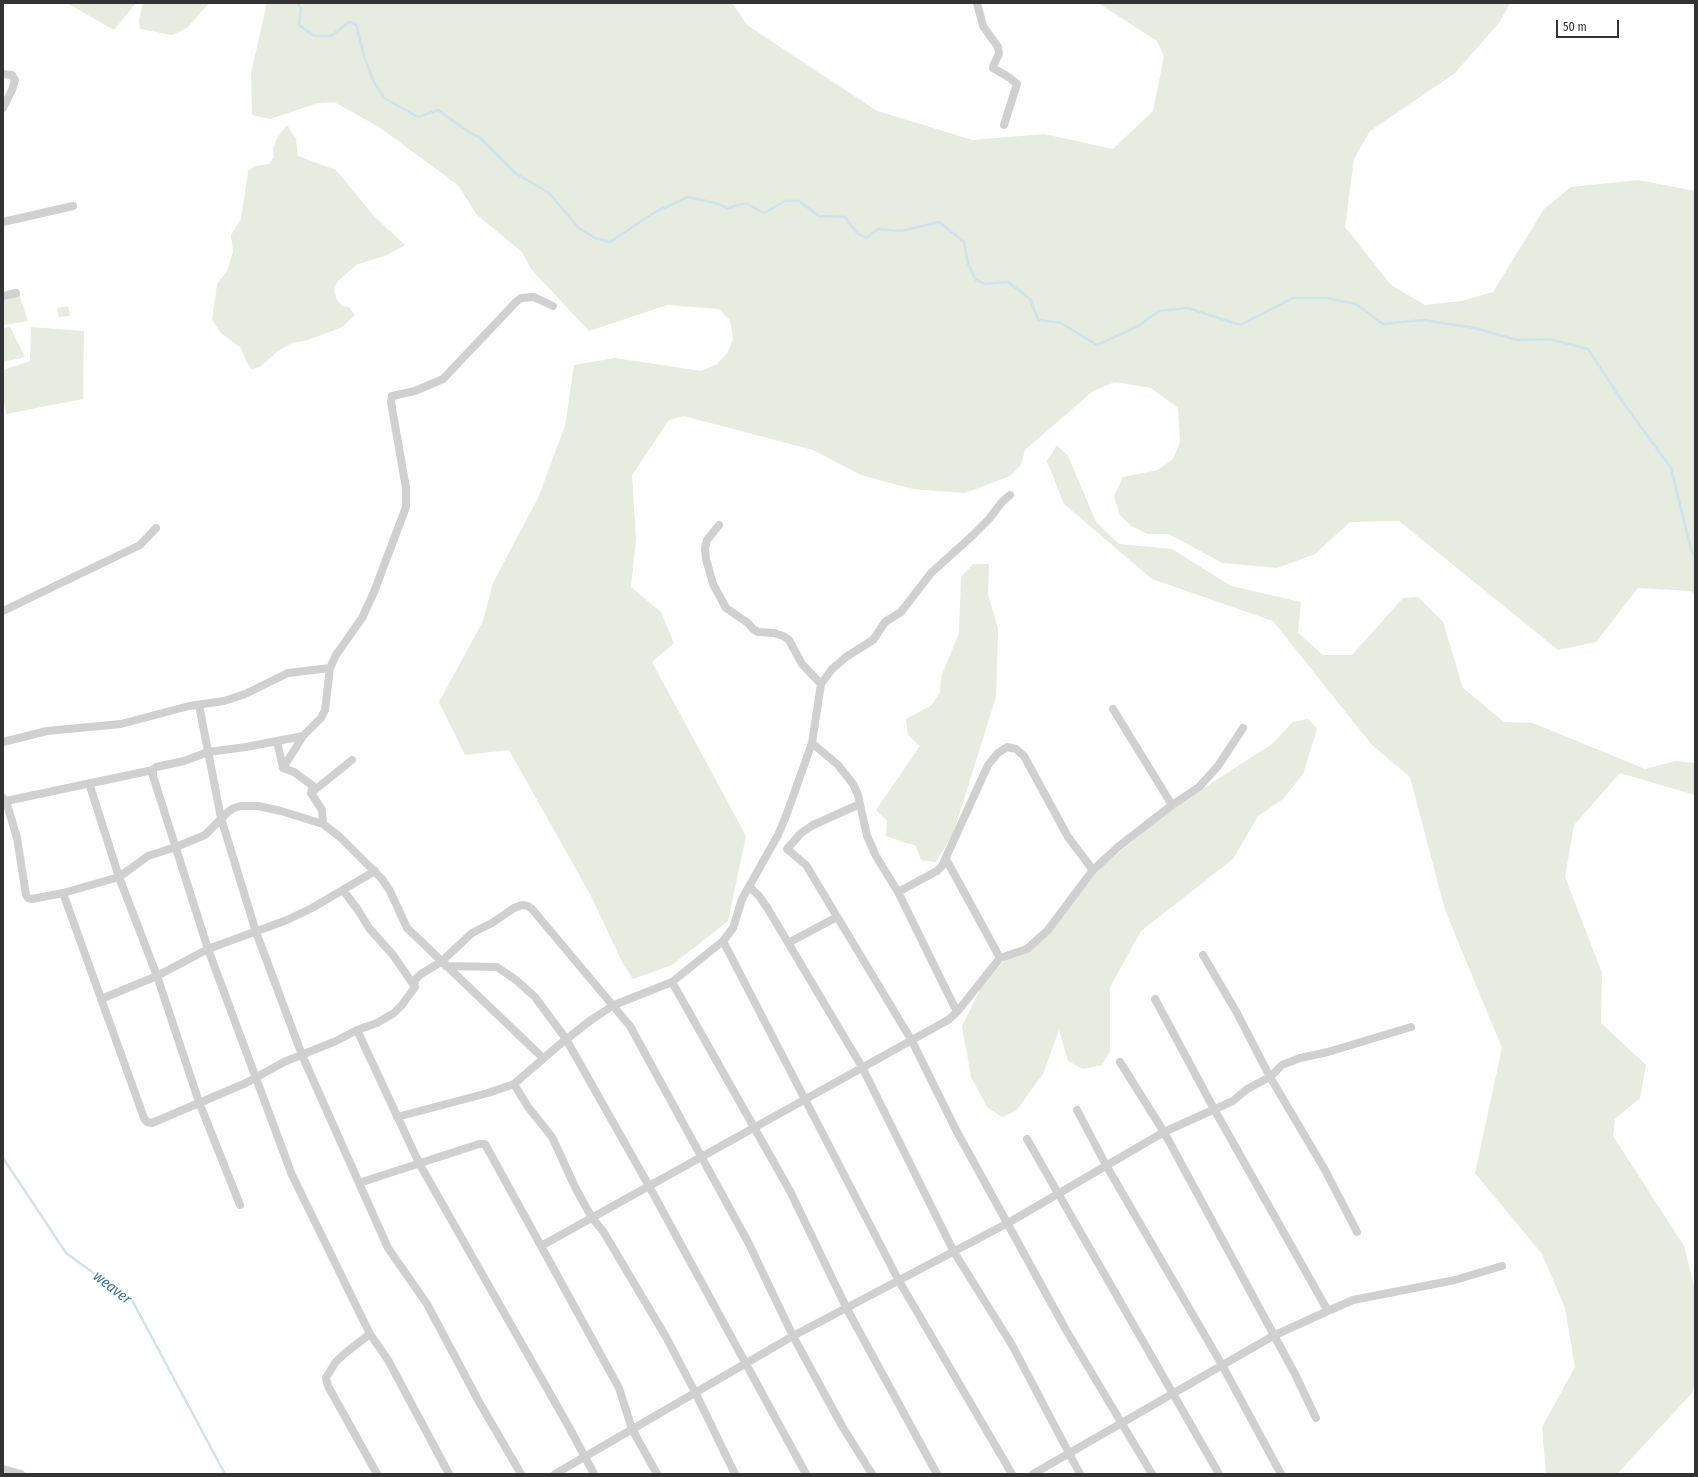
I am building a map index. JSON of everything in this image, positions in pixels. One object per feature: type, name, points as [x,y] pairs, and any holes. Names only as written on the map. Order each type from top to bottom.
[{"type":"street","points":[[977,3],[983,26],[998,47],[999,54],[994,64],[994,68],[1017,84],[1004,125]]},
{"type":"street","points":[[3,74],[12,75],[15,80],[3,108]]},
{"type":"street","points":[[3,222],[74,206]]},
{"type":"street","points":[[3,296],[16,293]]},
{"type":"street","points":[[283,768],[303,736],[321,718],[325,710],[330,668],[336,655],[354,631],[368,605],[406,507],[406,488],[391,402],[392,396],[415,391],[443,379],[521,298],[534,297],[553,306]]},
{"type":"street","points":[[397,1117],[488,1093],[514,1084],[566,1039],[614,1005],[672,982],[723,941],[733,928],[737,912],[749,886],[775,840],[786,816],[812,743],[821,684],[832,669],[846,657],[873,640],[885,622],[901,612],[931,573],[972,536],[1010,495]]},
{"type":"street","points":[[719,525],[707,540],[705,548],[706,559],[713,584],[726,608],[758,632],[774,633],[789,640],[802,664],[821,684]]},
{"type":"street","points":[[3,611],[140,545],[156,528]]},
{"type":"street","points":[[3,742],[47,731],[121,724],[189,706],[224,701],[245,694],[288,673],[330,668]]},
{"type":"street","points":[[199,705],[222,818],[256,932],[302,1055],[388,1248],[427,1304],[478,1400],[521,1474]]},
{"type":"street","points":[[1114,709],[1172,805]]},
{"type":"street","points":[[541,1246],[948,1020],[957,1012],[1000,958],[1027,950],[1048,930],[1093,870],[1118,847],[1172,805],[1199,787],[1218,766],[1243,728]]},
{"type":"street","points":[[303,736],[208,752],[184,761],[156,767],[153,770],[89,784],[4,799],[17,838],[26,895],[28,898],[32,899],[63,893],[119,877],[148,856],[176,848],[205,835],[228,811],[234,808],[241,806],[258,806],[281,810],[323,824],[340,836],[375,871],[390,891],[407,928],[543,1058]]},
{"type":"street","points":[[277,741],[283,768]]},
{"type":"street","points":[[812,743],[845,773],[853,784],[858,795],[867,836],[876,856],[898,892],[957,1012]]},
{"type":"street","points":[[898,892],[937,871],[946,859],[988,765],[998,753],[1007,747],[1016,749],[1024,756],[1068,837],[1093,870]]},
{"type":"street","points":[[311,793],[352,760]]},
{"type":"street","points":[[283,768],[294,772],[312,786],[311,793],[322,810],[323,824]]},
{"type":"street","points":[[153,770],[153,776],[208,949],[273,1127],[298,1187],[370,1334],[388,1360],[449,1474]]},
{"type":"street","points":[[89,784],[119,877],[157,976],[199,1102],[240,1205]]},
{"type":"street","points":[[787,849],[801,833],[813,825],[860,804]]},
{"type":"street","points":[[775,840],[806,865],[912,1041],[956,1130],[1066,1330],[1123,1422],[1152,1474]]},
{"type":"street","points":[[946,859],[1000,958]]},
{"type":"street","points":[[101,999],[157,976],[208,949],[300,914],[375,871]]},
{"type":"street","points":[[749,886],[764,902],[862,1067],[954,1252],[1012,1345],[1052,1420],[1068,1454],[1080,1474]]},
{"type":"street","points":[[343,890],[369,928],[393,955],[415,987]]},
{"type":"street","points":[[63,893],[144,1118],[147,1122],[152,1123],[246,1083],[302,1055],[358,1030],[377,1024],[394,1013],[402,1005],[415,987],[414,981],[421,974],[443,964],[478,929],[492,923],[514,908],[528,906],[536,912],[630,1026],[748,1242],[793,1336],[842,1426],[872,1474]]},
{"type":"street","points":[[788,943],[837,917]]},
{"type":"street","points":[[723,941],[899,1281],[1012,1474]]},
{"type":"street","points":[[1203,955],[1237,1013],[1270,1077],[1325,1170],[1357,1232]]},
{"type":"street","points":[[443,964],[497,967],[516,980],[535,997],[566,1039],[650,1186],[745,1364],[806,1474]]},
{"type":"street","points":[[672,982],[790,1191],[847,1309],[937,1474]]},
{"type":"street","points":[[1155,999],[1214,1110],[1328,1311]]},
{"type":"street","points":[[555,1474],[793,1336],[847,1309],[1008,1223],[1164,1132],[1233,1101],[1247,1089],[1270,1077],[1282,1065],[1300,1058],[1328,1052],[1411,1027]]},
{"type":"street","points":[[358,1030],[419,1163],[594,1474]]},
{"type":"street","points":[[1120,1062],[1164,1132],[1273,1336],[1295,1374],[1316,1418]]},
{"type":"street","points":[[514,1084],[528,1107],[552,1138],[576,1189],[592,1218],[603,1231],[666,1336],[696,1392],[735,1474]]},
{"type":"street","points":[[1077,1110],[1106,1165],[1222,1365],[1281,1474]]},
{"type":"street","points":[[1027,1139],[1219,1474]]},
{"type":"street","points":[[359,1183],[479,1144],[485,1144],[619,1388],[632,1429],[657,1474]]},
{"type":"street","points":[[1033,1474],[1273,1336],[1328,1311],[1353,1300],[1455,1280],[1502,1266]]},
{"type":"street","points":[[370,1334],[340,1359],[326,1378],[328,1386],[377,1474]]},
{"type":"street","points":[[3,1469],[20,1474]]},
{"type":"shaded area","points":[[67,3],[136,3],[114,30]]},
{"type":"shaded area","points":[[143,3],[209,3],[187,28],[172,35],[140,29],[139,20]]},
{"type":"shaded area","points":[[267,3],[732,3],[747,25],[877,111],[973,140],[1044,134],[1113,149],[1153,111],[1164,56],[1157,41],[1098,3],[1510,3],[1499,23],[1454,74],[1370,131],[1354,159],[1345,227],[1391,285],[1425,305],[1462,301],[1493,292],[1544,209],[1571,187],[1638,180],[1695,191],[1695,594],[1690,591],[1638,588],[1596,642],[1558,650],[1399,521],[1350,522],[1315,554],[1277,568],[1222,563],[1169,534],[1148,534],[1131,526],[1120,515],[1114,496],[1123,477],[1158,470],[1173,459],[1180,442],[1178,408],[1151,388],[1115,382],[1093,391],[1025,450],[1021,465],[1010,476],[965,493],[913,489],[861,475],[813,450],[684,416],[669,420],[632,475],[636,539],[631,587],[661,612],[674,643],[652,662],[746,836],[728,921],[672,965],[633,979],[623,964],[591,896],[509,750],[465,755],[439,702],[483,621],[493,583],[538,498],[565,426],[574,365],[615,358],[701,371],[717,364],[728,352],[733,338],[730,320],[719,309],[667,305],[589,331],[531,269],[522,252],[476,214],[458,185],[379,127],[334,102],[318,103],[270,119],[252,115],[251,73]]},
{"type":"shaded area","points":[[287,125],[296,139],[298,156],[336,170],[374,216],[405,245],[387,255],[356,265],[337,282],[334,291],[337,300],[342,306],[349,307],[355,315],[342,327],[308,340],[292,343],[278,351],[260,367],[252,369],[247,363],[241,348],[221,333],[212,320],[217,284],[227,271],[233,252],[231,235],[241,219],[248,171],[255,166],[269,164],[274,157],[273,149],[277,138]]},
{"type":"shaded area","points":[[19,294],[28,321],[3,325],[3,296]]},
{"type":"shaded area","points":[[68,306],[70,316],[59,317],[57,308]]},
{"type":"shaded area","points":[[10,327],[25,357],[3,362],[3,328]]},
{"type":"shaded area","points":[[31,327],[84,331],[83,399],[6,414],[3,395],[3,370],[30,361]]},
{"type":"shaded area","points":[[1057,445],[1068,456],[1096,522],[1119,544],[1172,549],[1231,586],[1301,602],[1298,633],[1323,655],[1352,655],[1403,598],[1418,597],[1443,622],[1463,688],[1504,722],[1533,723],[1645,769],[1676,761],[1695,763],[1695,795],[1620,773],[1574,825],[1565,877],[1602,973],[1601,1023],[1646,1065],[1640,1098],[1615,1119],[1613,1136],[1684,1246],[1695,1290],[1695,1383],[1692,1393],[1617,1474],[1546,1474],[1542,1427],[1575,1367],[1565,1308],[1542,1254],[1475,1173],[1502,1048],[1445,910],[1410,777],[1372,745],[1273,621],[1152,579],[1064,504],[1047,461]]},
{"type":"shaded area","points":[[973,564],[989,564],[988,595],[998,628],[996,697],[953,834],[936,862],[921,860],[916,846],[886,836],[887,821],[876,810],[920,746],[908,735],[906,719],[932,705],[940,692],[941,677],[959,633],[961,577]]},
{"type":"shaded area","points":[[1308,719],[1317,729],[1303,774],[1283,799],[1258,816],[1233,859],[1141,931],[1110,987],[1110,1051],[1102,1065],[1083,1069],[1068,1061],[1059,1030],[1043,1074],[1016,1111],[1002,1117],[987,1107],[971,1077],[962,1026],[983,984],[1005,960],[1054,924],[1097,870],[1176,806],[1272,744],[1293,722]]},
{"type":"waterway","points":[[298,3],[301,9],[299,25],[314,36],[331,36],[349,22],[356,24],[364,56],[374,82],[384,98],[418,117],[438,110],[470,133],[479,137],[515,173],[549,193],[579,228],[595,238],[610,242],[655,212],[688,197],[715,203],[728,208],[746,203],[764,213],[785,201],[799,201],[819,216],[845,217],[857,233],[866,238],[878,229],[901,231],[939,222],[964,242],[968,264],[976,280],[985,284],[1008,282],[1030,299],[1038,320],[1061,323],[1097,345],[1138,326],[1159,311],[1188,308],[1240,325],[1293,298],[1326,298],[1356,304],[1383,324],[1423,320],[1475,328],[1517,340],[1549,339],[1588,349],[1622,401],[1671,468],[1692,553],[1695,556]]},
{"type":"waterway","name":"weaver","points":[[3,1158],[66,1253],[133,1302],[225,1474]]}]
